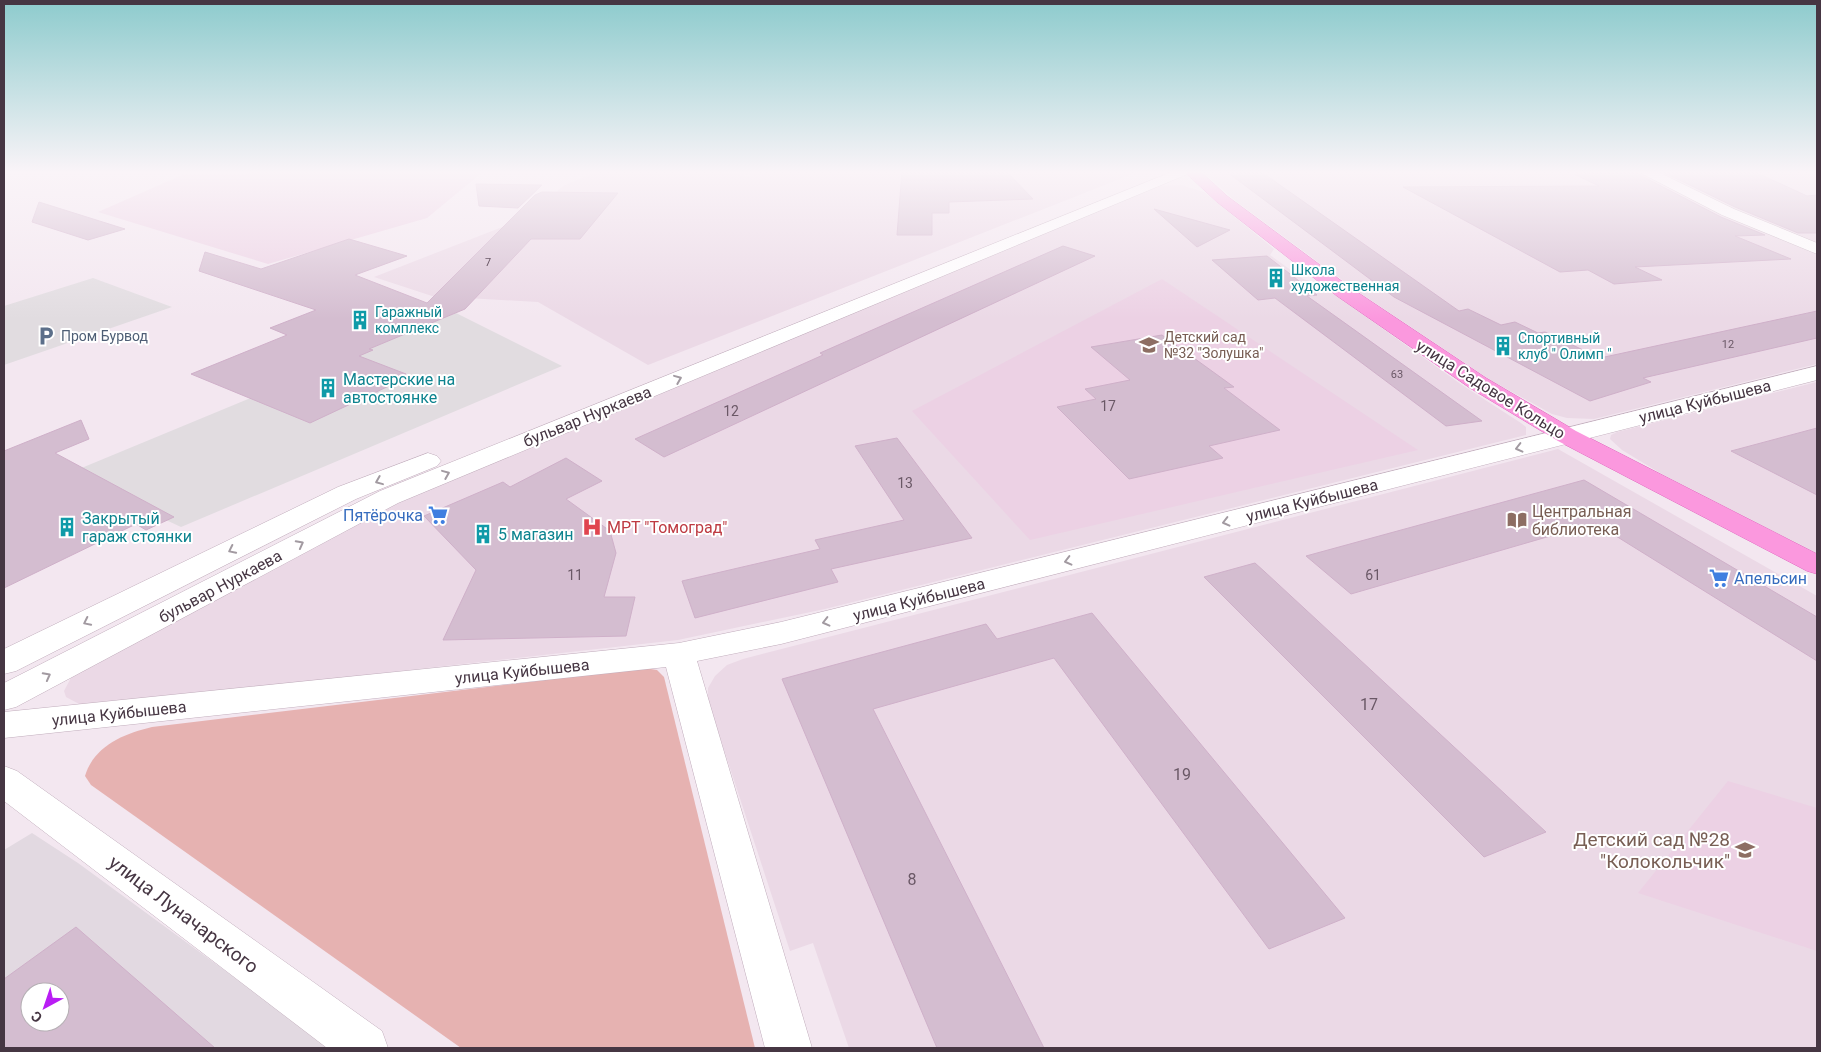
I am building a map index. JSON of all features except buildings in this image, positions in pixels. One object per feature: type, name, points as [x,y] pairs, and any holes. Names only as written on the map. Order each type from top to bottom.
[{"type":"main road","name":"улица Садовое Кольцо","points":[[1250,220],[1367,308],[1478,384],[1566,436],[1817,565]]},
{"type":"street","name":"бульвар Нуркаева","points":[[4,663],[348,493],[1035,220]]},
{"type":"street","name":"бульвар Нуркаева","points":[[4,698],[389,498],[1071,220]]},
{"type":"street","points":[[1747,220],[1817,249]]},
{"type":"street","name":"улица Куйбышева","points":[[4,725],[679,654],[781,633],[1817,373]]},
{"type":"street","points":[[679,654],[790,1048]]},
{"type":"street","name":"улица Луначарского","points":[[4,781],[365,1048]]},
{"type":"shaded area","points":[[124,220],[420,220],[268,264]]},
{"type":"shaded area","points":[[520,220],[1015,220],[648,365],[538,302],[432,296],[374,277]]},
{"type":"shaded area","points":[[1075,220],[1239,220],[1274,249],[1270,255],[1303,279],[1320,284],[1462,385],[1526,427],[1526,435],[825,609],[678,640],[94,705],[81,705],[66,697],[64,691],[73,674],[374,509]]},
{"type":"shaded area","points":[[1261,220],[1739,220],[1817,253],[1817,364],[1594,419],[1567,418],[1552,414],[1492,381],[1357,291]]},
{"type":"shaded area","points":[[1757,220],[1817,220],[1817,245]]},
{"type":"shaded area","name":"Пром Бурвод","points":[[93,278],[172,307],[4,365],[4,306]]},
{"type":"shaded area","name":"Детский сад №32 \"Золушка\"","points":[[1162,279],[1418,450],[1030,540],[912,411]]},
{"type":"shaded area","points":[[456,313],[562,366],[181,527],[67,474]]},
{"type":"shaded area","points":[[1817,382],[1817,554],[1660,473],[1622,450],[1610,439],[1611,435],[1617,432]]},
{"type":"shaded area","points":[[1558,449],[1817,596],[1817,1048],[849,1048],[813,943],[790,951],[708,701],[708,688],[715,676],[727,665],[743,659]]},
{"type":"shaded area","points":[[645,668],[657,670],[664,677],[755,1048],[461,1048],[91,785],[85,776],[95,757],[111,743],[131,733],[152,727]]},
{"type":"shaded area","name":"Детский сад №28 \"Колокольчик\"","points":[[1728,781],[1817,808],[1817,951],[1638,893]]},
{"type":"shaded area","points":[[32,833],[78,863],[331,1048],[4,1048],[4,850]]},
{"type":"place","name":"Школа художественная","points":[[1276,278]]},
{"type":"place","name":"Гаражный комплекс","points":[[360,320]]},
{"type":"place","name":"Пром Бурвод","points":[[46,336]]},
{"type":"place","name":"Детский сад №32 \"Золушка\"","points":[[1149,345]]},
{"type":"place","name":"Спортивный клуб \" Олимп \"","points":[[1503,346]]},
{"type":"place","name":"Мастерские на автостоянке","points":[[328,388]]},
{"type":"place","name":"Пятёрочка","points":[[438,515]]},
{"type":"place","name":"Центральная библиотека","points":[[1517,520]]},
{"type":"place","name":"Закрытый гараж стоянки","points":[[67,527]]},
{"type":"place","name":"МРТ \"Томоград\"","points":[[592,527]]},
{"type":"place","name":"5 магазин","points":[[483,534]]},
{"type":"place","name":"Апельсин","points":[[1719,578]]},
{"type":"place","name":"Детский сад №28 \"Колокольчик\"","points":[[1745,850]]}]
